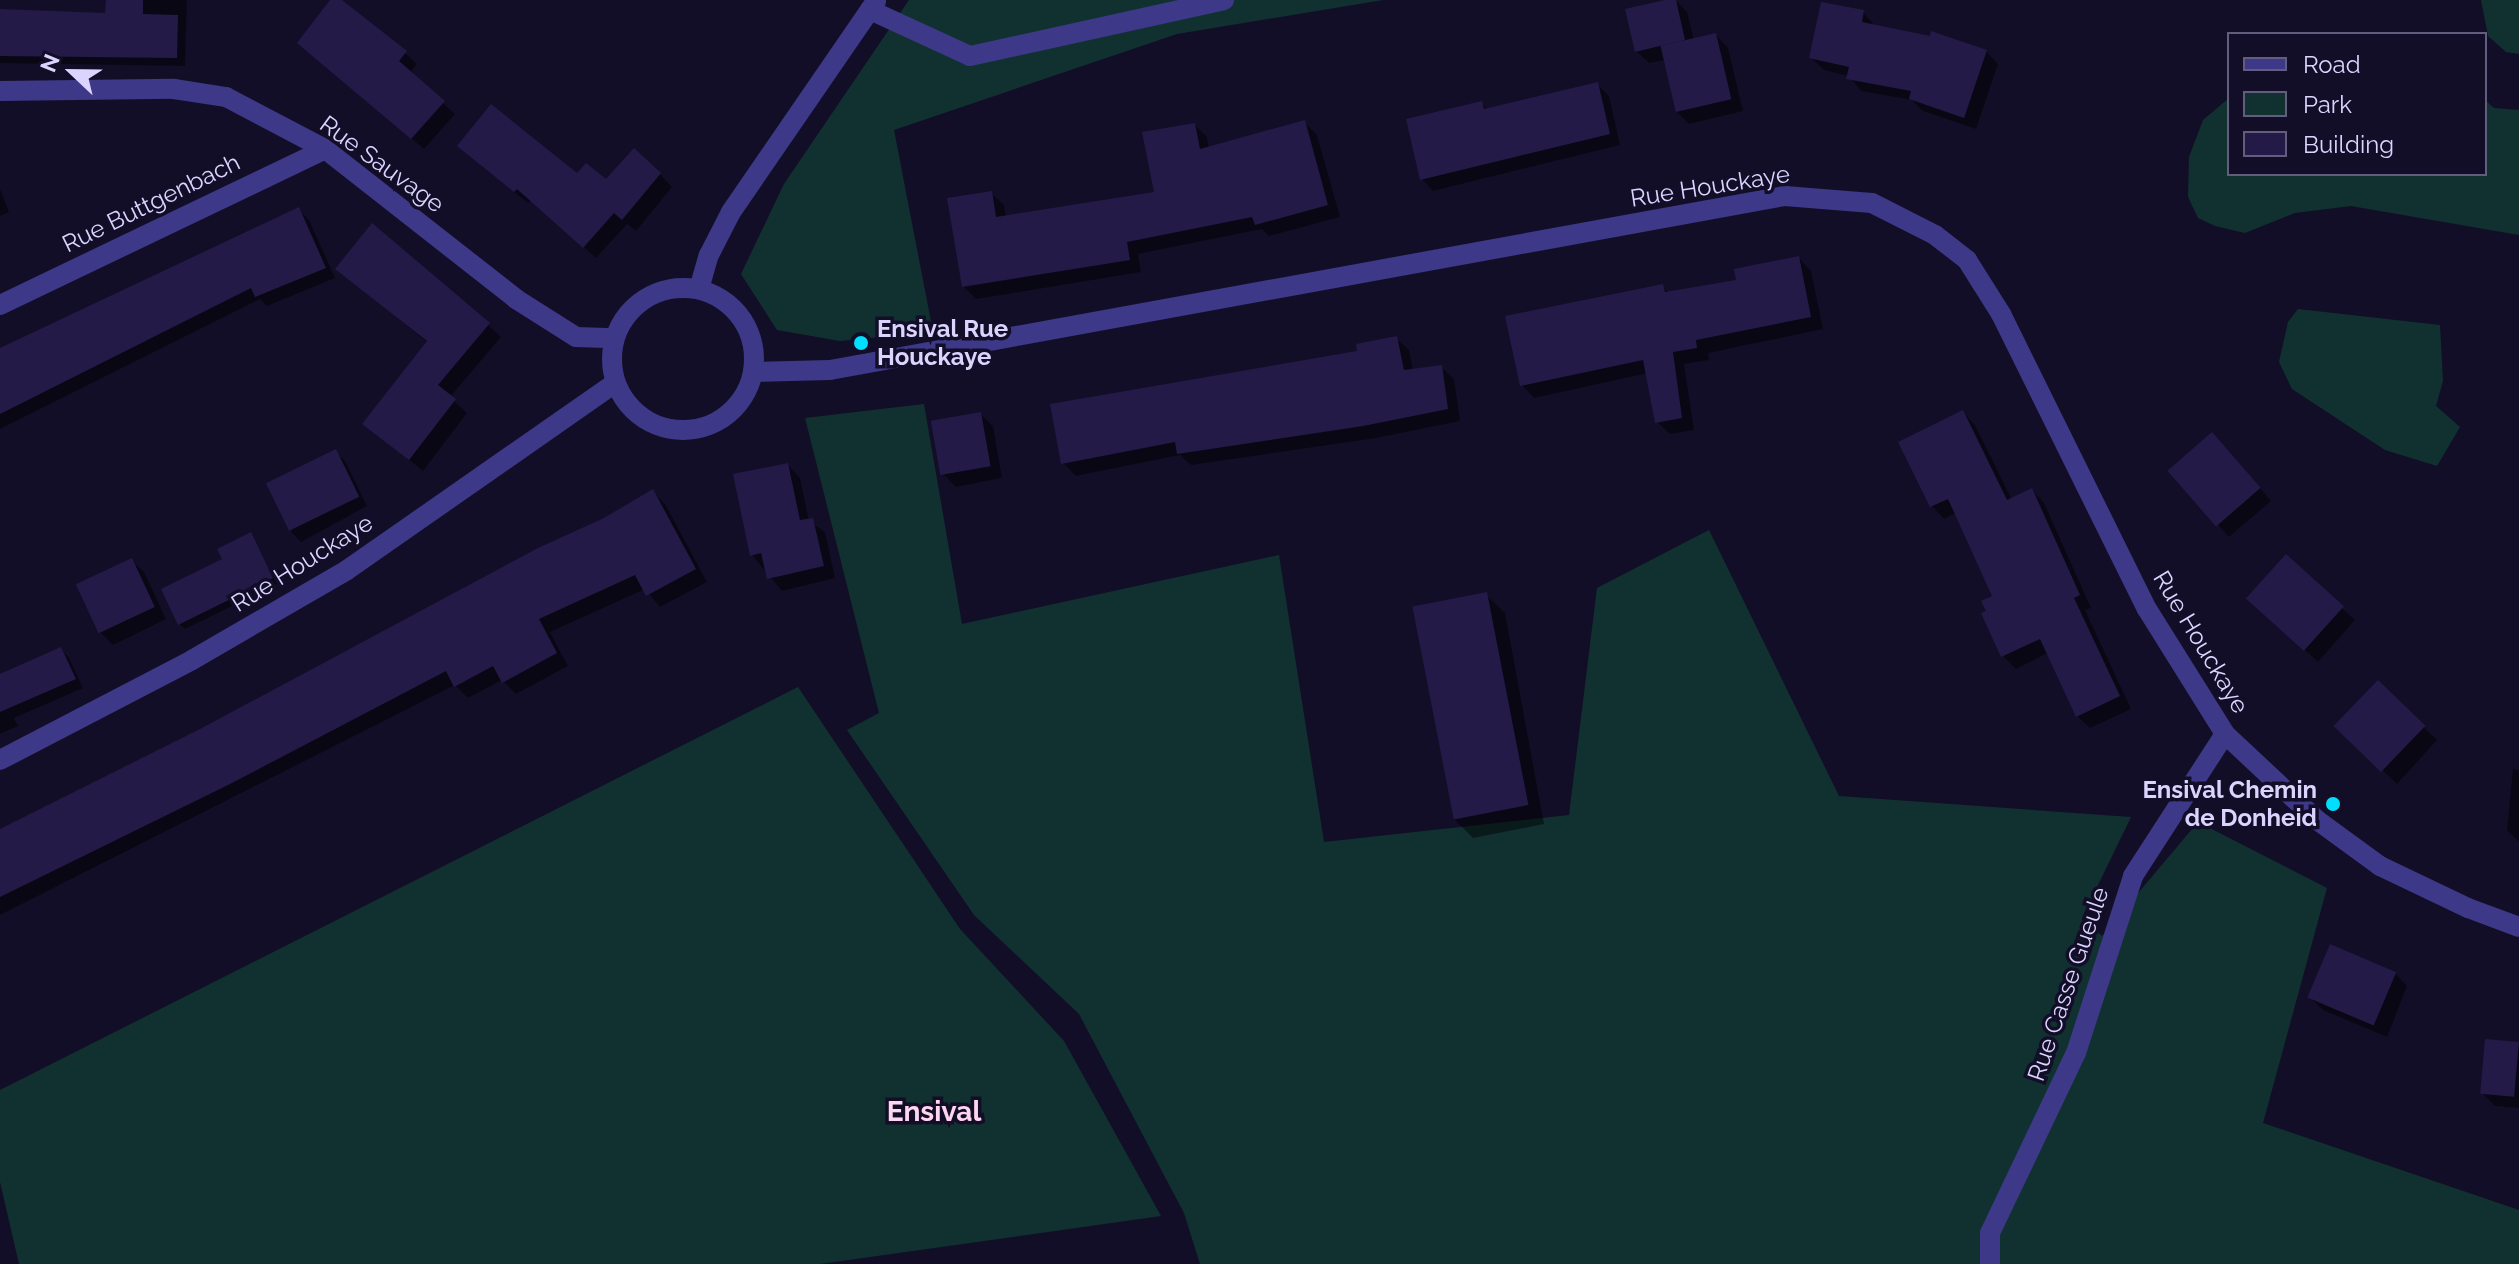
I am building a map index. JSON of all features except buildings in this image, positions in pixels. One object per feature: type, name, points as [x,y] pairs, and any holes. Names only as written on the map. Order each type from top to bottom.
[{"type":"street","points":[[699,289],[709,255],[731,212],[873,5],[970,56],[1224,0]]},
{"type":"street","name":"Rue Sauvage","points":[[0,91],[174,89],[226,97],[325,149],[528,306],[576,337],[614,338]]},
{"type":"street","name":"Rue Buttgenbach","points":[[0,305],[325,149]]},
{"type":"street","name":"Rue Houckaye","points":[[753,372],[830,370],[1785,196],[1872,203],[1935,235],[1967,260],[2001,314],[2147,609],[2225,734],[2317,820],[2380,866],[2468,908],[2519,927]]},
{"type":"street","points":[[672,288],[699,289],[724,300],[742,319],[753,345],[753,372],[743,397],[725,416],[702,428],[675,430],[650,422],[629,406],[615,383],[611,361],[614,338],[627,314],[647,297],[672,288]]},
{"type":"street","name":"Rue Houckaye","points":[[0,760],[192,660],[347,570],[615,383]]},
{"type":"street","name":"Rue Casse Gueule","points":[[1990,1264],[1990,1233],[2076,1053],[2133,876],[2225,734]]},
{"type":"green space","points":[[909,0],[1383,0],[1177,34],[894,130],[933,332],[840,341],[777,330],[741,274],[784,184]]},
{"type":"green space","points":[[2481,0],[2519,0],[2519,54],[2506,52],[2488,36]]},
{"type":"green space","points":[[2227,100],[2227,176],[2487,176],[2487,102],[2494,108],[2519,110],[2519,235],[2351,206],[2295,213],[2245,233],[2215,226],[2198,218],[2188,197],[2189,157],[2203,120]]},
{"type":"green space","points":[[2298,309],[2440,325],[2443,381],[2436,406],[2460,427],[2437,466],[2385,450],[2292,389],[2279,362],[2288,322]]},
{"type":"green space","points":[[924,404],[962,624],[1279,555],[1324,842],[1569,815],[1597,588],[1709,530],[1839,796],[2131,817],[2082,918],[2102,936],[2198,822],[2327,888],[2263,1123],[2519,1210],[2519,1264],[1200,1264],[1184,1213],[1079,1014],[974,915],[847,730],[879,713],[805,418]]},
{"type":"green space","points":[[798,687],[960,929],[1064,1041],[1161,1216],[820,1264],[19,1264],[0,1182],[0,1090]]},
{"type":"place","name":"Ensival Rue Houckaye","points":[[861,343]]},
{"type":"place","name":"Ensival Chemin de Donheid","points":[[2333,804]]},
{"type":"district","name":"Ensival","points":[[934,1112]]}]
